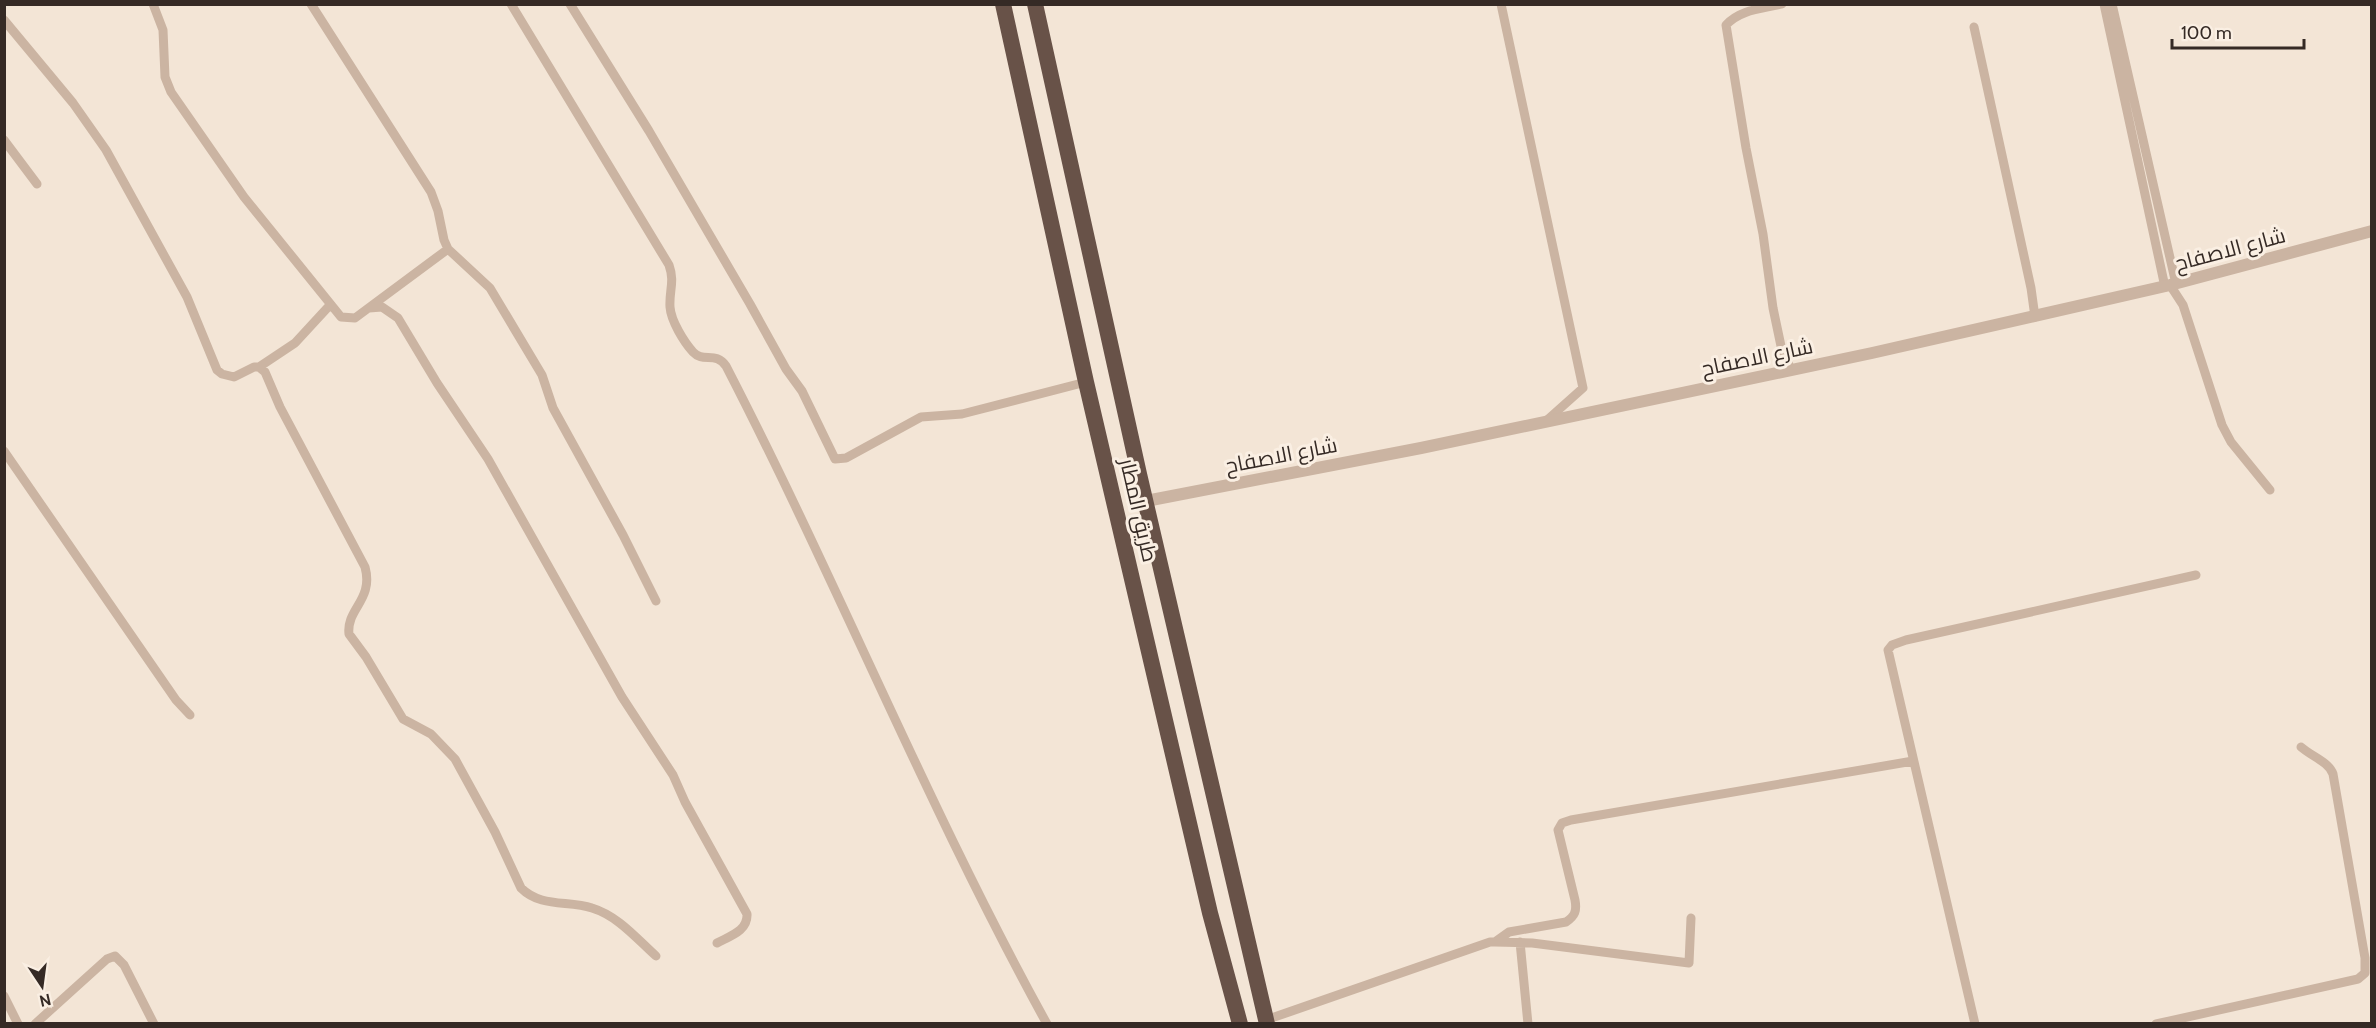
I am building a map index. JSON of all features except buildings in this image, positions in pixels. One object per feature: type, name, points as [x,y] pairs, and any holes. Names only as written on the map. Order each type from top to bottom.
[{"type":"highway","name":"طريق المطار","points":[[1003,4],[1086,382],[1210,913],[1240,1023]]},
{"type":"highway","name":"طريق المطار","points":[[1035,4],[1146,501],[1267,1022]]},
{"type":"street","points":[[153,4],[163,30],[165,77],[171,92],[244,197],[337,314],[345,319],[355,318],[448,249]]},
{"type":"street","points":[[310,4],[431,192],[448,249],[490,288],[542,375],[553,408],[623,535],[656,601]]},
{"type":"street","points":[[511,4],[669,265],[673,283],[670,307],[676,325],[694,352],[701,357],[717,358],[726,366],[764,438],[961,860],[1047,1023]]},
{"type":"street","points":[[570,4],[649,131],[786,369],[802,391],[835,459],[846,458],[921,417],[962,414],[1086,382]]},
{"type":"street","points":[[1501,4],[1583,388],[1546,422]]},
{"type":"street","points":[[1782,4],[1744,12],[1733,17],[1726,25],[1764,240],[1773,308],[1781,346],[1791,369]]},
{"type":"street","points":[[2104,4],[2170,285],[2183,305],[2222,425],[2231,442],[2270,490]]},
{"type":"street","points":[[2112,4],[2170,285]]},
{"type":"street","points":[[4,20],[73,103],[111,158],[143,222],[187,297],[217,370],[234,377],[259,367],[295,343],[330,305]]},
{"type":"street","points":[[1974,27],[2029,277],[2035,317]]},
{"type":"street","points":[[4,140],[37,184]]},
{"type":"street","name":"شارع الاصفاح","points":[[1146,501],[1421,448],[2035,317],[2170,285],[2372,231]]},
{"type":"street","points":[[369,308],[382,307],[398,318],[437,383],[502,482],[548,570],[616,687],[673,775],[685,802],[747,914],[747,922],[743,928],[717,943]]},
{"type":"street","points":[[259,367],[267,375],[280,407],[365,567],[367,588],[350,620],[349,634],[366,657],[399,714],[408,724],[431,734],[455,759],[495,832],[521,888],[540,900],[581,905],[603,912],[622,924],[656,956]]},
{"type":"street","points":[[4,451],[176,700],[190,715]]},
{"type":"street","points":[[1975,1023],[1888,652],[1892,645],[2196,575]]},
{"type":"street","points":[[2156,1023],[2358,979],[2364,973],[2365,958],[2333,774],[2331,768],[2312,757],[2301,747]]},
{"type":"street","points":[[1495,942],[1509,932],[1566,922],[1573,917],[1576,909],[1558,830],[1562,823],[1913,761]]},
{"type":"street","points":[[1267,1022],[1490,942],[1520,942],[1689,963],[1691,918]]},
{"type":"street","points":[[1520,942],[1528,1023]]},
{"type":"street","points":[[35,1023],[106,959],[115,956],[124,965],[154,1023]]},
{"type":"street","points":[[4,996],[18,1023]]}]
